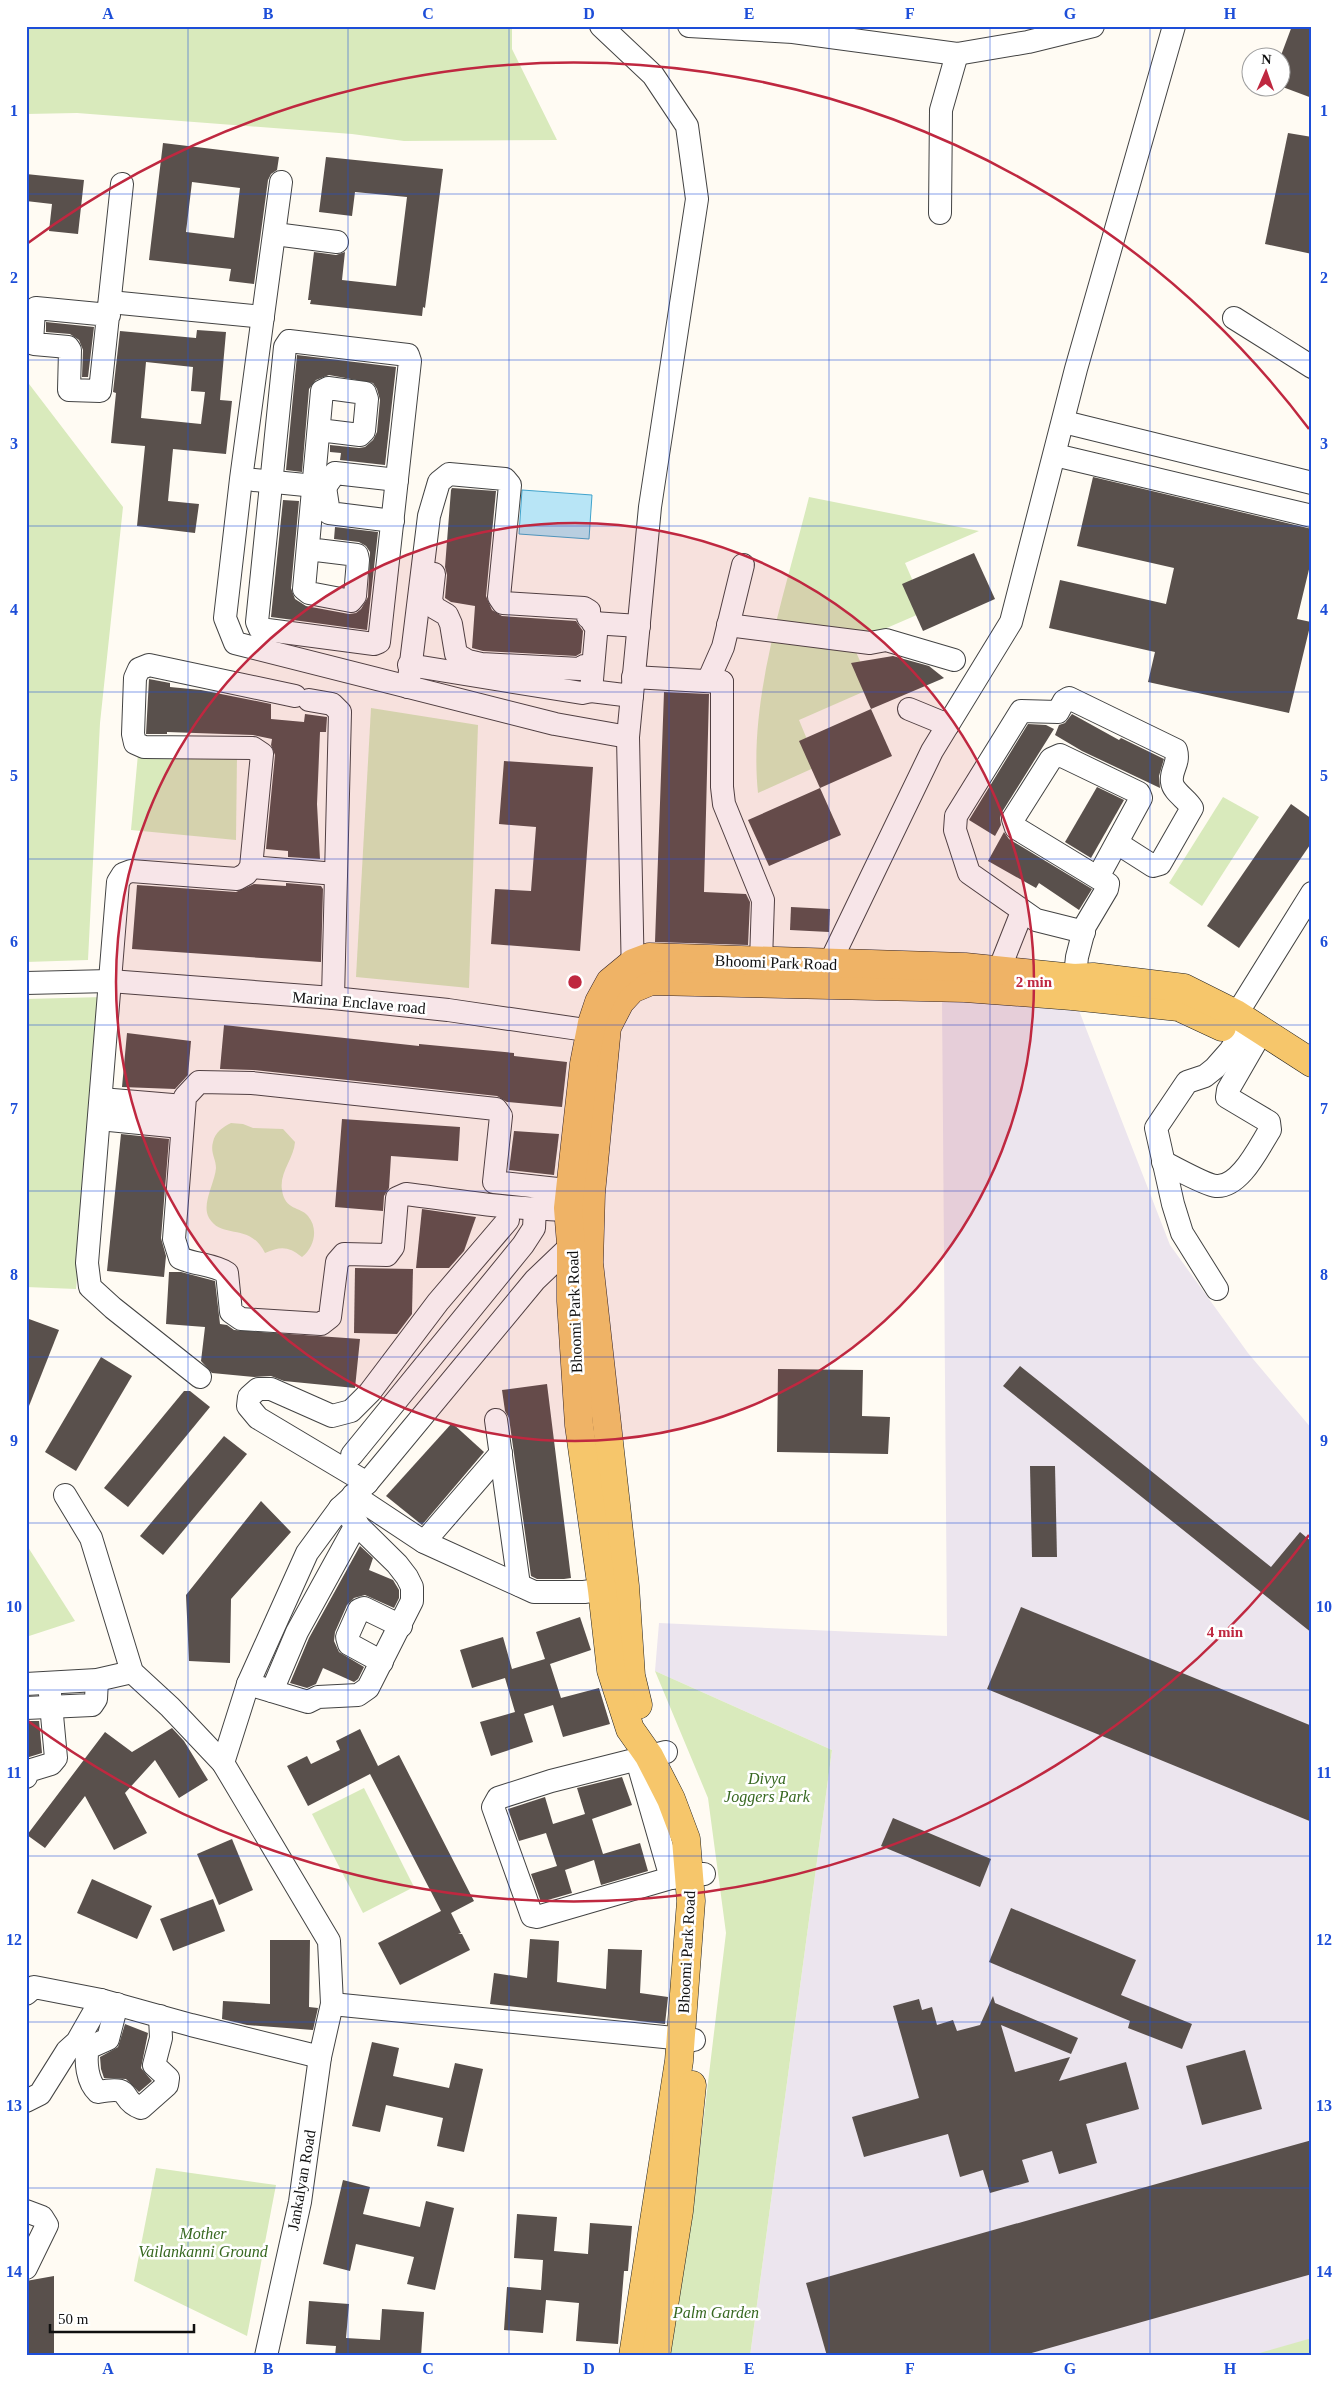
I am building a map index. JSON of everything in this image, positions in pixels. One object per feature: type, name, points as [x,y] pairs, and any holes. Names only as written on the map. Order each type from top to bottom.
[{"type":"main road","name":"Bhoomi Park Road","points":[[633,976],[649,957],[761,961],[824,974]]},
{"type":"main road","name":"Bhoomi Park Road","points":[[657,2279],[666,2220],[692,2098],[687,2039],[693,1960],[688,1876],[693,1838],[699,1825],[651,1756],[639,1707],[620,1668],[592,1293],[580,1212],[601,1030],[599,1002],[610,982],[633,976],[651,981],[824,974],[998,980],[1073,987],[1093,977],[1184,988],[1310,1072]]},
{"type":"main road","points":[[634,2356],[657,2279]]},
{"type":"main road","points":[[656,2356],[657,2279]]},
{"type":"street","points":[[603,29],[627,26]]},
{"type":"street","points":[[689,26],[793,32],[957,54],[1028,42],[1093,26]]},
{"type":"street","points":[[824,974],[932,751],[1011,622],[1061,457],[1069,423],[1076,369],[1174,26]]},
{"type":"street","points":[[603,29],[653,75],[687,126],[697,198],[650,507],[628,738],[633,976]]},
{"type":"street","points":[[940,213],[941,110],[957,54]]},
{"type":"street","points":[[281,182],[241,479],[225,618],[235,643],[555,724],[628,738]]},
{"type":"street","points":[[122,184],[109,309],[100,391],[69,390],[70,350],[68,347],[34,344],[32,342],[34,310],[36,308],[109,309],[263,317]]},
{"type":"street","points":[[274,234],[338,242]]},
{"type":"street","points":[[1234,318],[1312,367]]},
{"type":"street","points":[[289,341],[408,355],[410,361],[379,642],[374,644],[260,629],[257,622],[270,482],[286,347],[289,341]]},
{"type":"street","points":[[1069,423],[1312,483]]},
{"type":"street","points":[[308,549],[320,487],[319,430]]},
{"type":"street","points":[[1061,457],[1312,516]]},
{"type":"street","points":[[241,479],[320,487],[335,473],[397,480]]},
{"type":"street","points":[[408,687],[409,665],[428,516],[439,482],[449,474],[505,479],[510,485],[498,597],[503,603],[584,608],[589,611],[593,621],[591,691]]},
{"type":"street","points":[[320,487],[329,513],[393,521]]},
{"type":"street","points":[[440,515],[431,601],[435,608],[447,615],[451,624],[456,654],[468,661],[481,664],[580,669],[584,666]]},
{"type":"street","points":[[743,565],[723,647],[722,787],[724,804],[763,900],[761,961]]},
{"type":"street","points":[[593,621],[639,626]]},
{"type":"street","points":[[728,625],[870,644],[886,640],[954,660]]},
{"type":"street","points":[[200,1377],[112,1308],[90,1287],[87,1263],[118,882],[123,874],[130,872],[237,879],[246,874],[251,867],[262,754],[253,748],[144,747],[135,743],[133,734],[135,678],[139,669],[149,665],[332,704],[340,712],[333,998]]},
{"type":"street","points":[[409,665],[582,693],[633,686],[722,682]]},
{"type":"street","points":[[1084,932],[1036,920],[969,873],[954,830],[956,816],[1021,711],[1058,712],[1064,701],[1069,698],[1176,750],[1179,759],[1171,780],[1173,787],[1188,801],[1192,808],[1160,864],[1153,866],[1117,843]]},
{"type":"street","points":[[909,709],[948,725]]},
{"type":"street","points":[[1073,987],[1084,932],[1108,884],[1016,828],[1013,819],[1051,759],[1060,755],[1139,793],[1141,798],[1098,877]]},
{"type":"street","points":[[251,867],[336,874]]},
{"type":"street","points":[[1217,1289],[1182,1233],[1156,1128],[1188,1082],[1205,1076],[1215,1068],[1230,1051],[1245,1029],[1312,893]]},
{"type":"street","points":[[998,980],[1022,912]]},
{"type":"street","name":"Marina Enclave road","points":[[26,983],[110,981],[333,998],[448,1010],[601,1030]]},
{"type":"street","points":[[1228,1097],[1228,1090],[1245,1029]]},
{"type":"street","points":[[490,1205],[501,1116],[496,1109],[252,1083],[199,1082],[185,1097],[174,1239],[180,1258],[193,1264],[217,1267],[227,1273],[231,1312],[241,1319],[321,1324],[330,1317],[337,1262],[344,1254],[387,1255],[393,1247],[397,1198],[406,1194],[490,1205],[580,1212]]},
{"type":"street","points":[[1163,1162],[1215,1186],[1228,1185],[1244,1170],[1270,1130],[1269,1122],[1228,1097],[1201,1091],[1188,1082]]},
{"type":"street","points":[[100,1109],[183,1117]]},
{"type":"street","points":[[494,1182],[580,1212]]},
{"type":"street","points":[[272,1691],[297,1632],[357,1524],[359,1489],[349,1453],[523,1245],[534,1228],[535,1208]]},
{"type":"street","points":[[223,1763],[248,1684],[307,1553],[535,1280],[580,1212]]},
{"type":"street","points":[[508,1220],[438,1302],[370,1392],[351,1411],[332,1416],[271,1389],[258,1389],[249,1397],[248,1406],[258,1418],[359,1489],[424,1542],[534,1592],[614,1588]]},
{"type":"street","points":[[496,1420],[519,1585]]},
{"type":"street","points":[[424,1542],[501,1454]]},
{"type":"street","points":[[43,1683],[96,1680],[132,1672],[91,1538],[65,1495]]},
{"type":"street","points":[[248,1684],[308,1702],[318,1697],[358,1695],[368,1688],[412,1601],[412,1588],[397,1564],[357,1524]]},
{"type":"street","points":[[382,1662],[349,1644],[347,1637],[359,1610],[364,1608],[401,1626]]},
{"type":"street","name":"Jankalyan Road","points":[[132,1672],[170,1706],[223,1763],[329,1941],[332,2004],[320,2057],[300,2202],[266,2356]]},
{"type":"street","points":[[45,1707],[92,1705],[96,1699],[96,1680]]},
{"type":"street","points":[[26,1777],[28,1771],[51,1764],[56,1758],[45,1707],[43,1683]]},
{"type":"street","points":[[43,1683],[45,1707]]},
{"type":"street","points":[[651,1756],[688,1876],[537,1917],[532,1916],[493,1807],[498,1798],[651,1756]]},
{"type":"street","points":[[26,1994],[34,1987],[109,2002],[320,2057]]},
{"type":"street","points":[[109,2002],[108,2039],[88,2048],[86,2057],[92,2086],[98,2092],[116,2089],[122,2091],[135,2106],[141,2108],[167,2085],[168,2078],[154,2065],[161,2038],[160,2016]]},
{"type":"street","points":[[26,2101],[40,2094],[67,2051],[77,2042],[109,2002]]},
{"type":"street","points":[[332,2004],[687,2039]]},
{"type":"street","points":[[26,2211],[42,2217],[47,2225],[26,2268]]},
{"type":"shaded area","points":[[942,998],[1078,1008],[1170,1245],[1248,1353],[1312,1429],[1312,2356],[750,2356],[832,1750],[655,1671],[659,1623],[947,1636]]},
{"type":"green space","points":[[26,26],[512,26],[512,49],[557,140],[404,141],[352,134],[77,113],[26,114]]},
{"type":"green space","points":[[26,380],[123,507],[100,723],[88,960],[26,962]]},
{"type":"green space","points":[[809,497],[979,531],[905,563],[926,611],[852,643],[872,688],[799,720],[818,766],[758,793],[756,757],[764,682],[780,606]]},
{"type":"green space","points":[[371,708],[478,725],[469,988],[356,977]]},
{"type":"green space","points":[[138,754],[237,755],[236,840],[131,830]]},
{"type":"green space","points":[[1223,797],[1259,817],[1202,906],[1169,883]]},
{"type":"green space","points":[[103,997],[76,1289],[26,1287],[26,999]]},
{"type":"green space","points":[[231,1123],[243,1124],[253,1128],[283,1129],[295,1142],[283,1178],[282,1190],[286,1202],[305,1213],[313,1227],[314,1238],[312,1244],[302,1257],[284,1248],[265,1253],[259,1243],[252,1238],[221,1228],[215,1225],[209,1218],[207,1200],[216,1168],[212,1149],[213,1142],[217,1133]]},
{"type":"green space","points":[[26,1544],[75,1621],[26,1637]]},
{"type":"green space","name":"Divya Joggers Park","points":[[655,1671],[832,1750],[750,2356],[670,2356],[693,2207],[726,1933],[708,1798]]},
{"type":"green space","points":[[364,1788],[414,1887],[363,1913],[312,1814]]},
{"type":"green space","name":"Mother Vailankanni Ground","points":[[156,2168],[276,2185],[247,2336],[134,2281]]},
{"type":"green space","points":[[1312,2338],[1312,2356],[1249,2356]]},
{"type":"water","points":[[522,490],[592,495],[589,539],[519,534]]},
{"type":"building","points":[[1292,26],[1312,26],[1312,98],[1290,90],[1290,48],[1284,48]]},
{"type":"building","points":[[1288,133],[1312,137],[1312,254],[1265,244]]},
{"type":"building","points":[[163,143],[279,157],[277,170],[271,174],[268,180],[254,284],[229,281],[231,269],[149,260]],"holes":[[[192,182],[240,188],[234,238],[186,232]]]},
{"type":"building","points":[[326,157],[443,169],[425,308],[423,307],[422,316],[310,304],[311,300],[308,300],[314,252],[336,255],[345,252],[342,280],[396,286],[407,197],[355,192],[352,216],[319,212]]},
{"type":"building","points":[[26,174],[84,180],[78,234],[49,231],[52,204],[26,201]]},
{"type":"building","points":[[46,322],[94,327],[88,377],[82,377],[83,350],[79,340],[70,334],[46,332]]},
{"type":"building","points":[[197,330],[226,332],[220,400],[232,401],[226,454],[173,449],[168,501],[199,504],[195,533],[137,526],[145,446],[111,443],[116,393],[113,392],[120,331],[196,338]],"holes":[[[146,362],[193,367],[191,391],[205,392],[201,424],[141,418]]]},
{"type":"building","points":[[297,355],[396,367],[385,465],[340,460],[341,453],[330,452],[330,445],[359,448],[365,447],[373,440],[377,432],[380,400],[373,383],[329,375],[316,380],[309,389],[302,472],[286,470]]},
{"type":"building","points":[[1093,477],[1312,529],[1312,557],[1297,619],[1311,622],[1289,713],[1148,682],[1155,652],[1049,628],[1060,580],[1166,604],[1174,568],[1077,546]]},
{"type":"building","points":[[452,488],[496,491],[486,596],[492,610],[502,616],[576,621],[583,631],[581,653],[576,656],[483,651],[472,648],[475,606],[451,602],[445,598],[447,575],[445,567]]},
{"type":"building","points":[[283,500],[299,501],[291,588],[295,599],[306,606],[349,614],[356,613],[361,609],[368,597],[370,552],[366,546],[359,542],[334,539],[335,527],[378,532],[367,630],[271,617]]},
{"type":"building","points":[[974,553],[995,599],[923,631],[902,584]]},
{"type":"building","points":[[893,656],[929,666],[944,678],[871,709],[851,663]]},
{"type":"building","points":[[149,679],[170,683],[170,687],[201,690],[271,704],[271,719],[304,722],[305,714],[327,717],[326,732],[320,732],[317,804],[320,859],[288,857],[288,851],[266,849],[275,755],[271,745],[272,739],[253,735],[167,732],[167,734],[146,734]]},
{"type":"building","points":[[664,692],[709,694],[704,892],[746,894],[750,902],[748,945],[655,942]]},
{"type":"building","points":[[871,709],[892,756],[820,788],[799,741]]},
{"type":"building","points":[[1072,714],[1119,740],[1121,738],[1164,759],[1159,776],[1160,788],[1082,751],[1055,735],[1059,725],[1065,723]]},
{"type":"building","points":[[1028,724],[1046,725],[1054,729],[1002,812],[1000,818],[1001,825],[995,836],[969,820]]},
{"type":"building","points":[[504,761],[593,767],[580,951],[491,944],[495,889],[531,891],[536,827],[499,824]]},
{"type":"building","points":[[1097,787],[1124,800],[1091,858],[1065,842]]},
{"type":"building","points":[[820,788],[841,835],[769,866],[748,820]]},
{"type":"building","points":[[1291,804],[1312,819],[1312,842],[1239,948],[1207,926]]},
{"type":"building","points":[[1004,832],[1009,839],[1092,889],[1079,910],[1039,883],[1036,888],[988,861]]},
{"type":"building","points":[[286,883],[321,886],[323,889],[321,962],[132,949],[137,885],[236,892],[254,884],[286,886]]},
{"type":"building","points":[[791,907],[830,909],[829,932],[790,930]]},
{"type":"building","points":[[224,1025],[419,1046],[419,1044],[514,1053],[514,1056],[567,1062],[562,1107],[507,1102],[497,1096],[253,1070],[220,1069]]},
{"type":"building","points":[[127,1033],[191,1041],[188,1075],[175,1089],[122,1087]]},
{"type":"building","points":[[342,1119],[460,1127],[458,1161],[391,1156],[389,1188],[384,1196],[383,1211],[335,1207]]},
{"type":"building","points":[[514,1131],[559,1134],[554,1175],[509,1170]]},
{"type":"building","points":[[121,1134],[169,1139],[161,1238],[166,1256],[164,1277],[107,1271]]},
{"type":"building","points":[[422,1209],[476,1217],[464,1251],[449,1268],[416,1268]]},
{"type":"building","points":[[355,1268],[413,1269],[412,1314],[397,1334],[354,1333]]},
{"type":"building","points":[[169,1272],[181,1272],[215,1281],[220,1324],[227,1325],[234,1330],[360,1339],[355,1388],[284,1381],[271,1376],[254,1377],[212,1373],[201,1361],[205,1327],[166,1324]]},
{"type":"building","points":[[29,1319],[59,1330],[27,1411],[26,1327]]},
{"type":"building","points":[[101,1357],[132,1376],[76,1471],[45,1452]]},
{"type":"building","points":[[1020,1366],[1271,1567],[1300,1532],[1312,1542],[1312,1633],[1003,1386]]},
{"type":"building","points":[[778,1369],[863,1370],[862,1416],[890,1417],[888,1454],[777,1452]]},
{"type":"building","points":[[547,1384],[571,1578],[564,1579],[537,1579],[531,1576],[509,1418],[505,1411],[502,1390]]},
{"type":"building","points":[[184,1391],[190,1391],[210,1407],[128,1507],[104,1488]]},
{"type":"building","points":[[452,1423],[484,1452],[422,1525],[386,1496]]},
{"type":"building","points":[[224,1436],[247,1454],[163,1555],[140,1536]]},
{"type":"building","points":[[1030,1466],[1055,1466],[1057,1557],[1032,1557]]},
{"type":"building","points":[[261,1501],[291,1532],[231,1599],[230,1663],[189,1661],[186,1595]]},
{"type":"building","points":[[360,1546],[373,1558],[369,1570],[393,1580],[399,1590],[399,1598],[394,1608],[365,1595],[354,1598],[347,1605],[335,1632],[334,1641],[339,1652],[364,1667],[358,1679],[354,1682],[323,1668],[316,1684],[307,1688],[290,1683],[309,1638]]},
{"type":"building","points":[[1021,1607],[1312,1726],[1312,1822],[987,1689]]},
{"type":"building","points":[[580,1617],[591,1650],[550,1664],[561,1698],[599,1688],[610,1724],[563,1737],[553,1705],[524,1714],[533,1742],[491,1756],[480,1722],[515,1712],[505,1678],[472,1688],[460,1650],[503,1637],[512,1669],[545,1659],[536,1632]]},
{"type":"building","points":[[26,1721],[39,1721],[42,1753],[26,1758]]},
{"type":"building","points":[[172,1728],[184,1741],[208,1780],[179,1798],[155,1760],[125,1793],[147,1833],[114,1850],[85,1796],[45,1848],[27,1835],[105,1732],[132,1752]]},
{"type":"building","points":[[360,1729],[378,1766],[399,1755],[474,1901],[451,1913],[461,1933],[458,1934],[462,1934],[470,1950],[400,1985],[378,1943],[441,1911],[370,1774],[308,1806],[287,1766],[307,1756],[311,1764],[340,1750],[336,1741]]},
{"type":"building","points":[[622,1777],[632,1805],[592,1819],[603,1854],[640,1843],[648,1871],[601,1885],[594,1860],[565,1870],[572,1893],[541,1902],[531,1874],[557,1866],[546,1833],[519,1841],[508,1809],[545,1797],[553,1824],[585,1814],[577,1788]]},
{"type":"building","points":[[893,1818],[991,1859],[980,1887],[881,1846]]},
{"type":"building","points":[[232,1839],[253,1890],[219,1905],[197,1854]]},
{"type":"building","points":[[92,1879],[152,1906],[137,1939],[77,1913]]},
{"type":"building","points":[[213,1899],[225,1931],[173,1951],[160,1919]]},
{"type":"building","points":[[1011,1908],[1136,1960],[1121,1995],[1192,2024],[1182,2049],[1128,2028],[1130,2021],[989,1962]]},
{"type":"building","points":[[530,1939],[559,1941],[557,1982],[606,1989],[608,1949],[642,1950],[640,1993],[668,1997],[665,2024],[490,2004],[494,1973],[527,1978]]},
{"type":"building","points":[[270,1940],[310,1940],[309,2007],[318,2008],[313,2030],[247,2025],[222,2019],[223,2001],[270,2004]]},
{"type":"building","points":[[993,1996],[995,2003],[1078,2038],[1071,2054],[1001,2025],[1015,2072],[1070,2057],[1059,2081],[1126,2062],[1139,2109],[1086,2124],[1097,2163],[1059,2174],[1052,2151],[1022,2160],[1029,2182],[990,2193],[983,2170],[960,2177],[948,2134],[864,2157],[852,2117],[919,2098],[893,2006],[919,1999],[922,2010],[932,2007],[937,2025],[953,2020],[957,2031],[980,2025]]},
{"type":"building","points":[[125,2024],[148,2033],[141,2068],[152,2081],[139,2092],[126,2079],[104,2078],[101,2069],[100,2057],[118,2047]]},
{"type":"building","points":[[372,2042],[399,2048],[393,2076],[449,2088],[455,2063],[483,2069],[464,2152],[437,2146],[443,2118],[386,2105],[380,2132],[352,2126]]},
{"type":"building","points":[[1245,2050],[1262,2109],[1202,2125],[1186,2066]]},
{"type":"building","points":[[1312,2140],[1312,2274],[1021,2356],[827,2356],[806,2283]]},
{"type":"building","points":[[343,2180],[370,2187],[363,2214],[420,2227],[426,2201],[454,2208],[435,2290],[407,2284],[414,2257],[356,2244],[350,2271],[323,2264]]},
{"type":"building","points":[[517,2214],[557,2217],[554,2251],[588,2254],[590,2223],[632,2226],[628,2271],[624,2271],[618,2344],[576,2341],[579,2303],[546,2300],[543,2333],[504,2330],[507,2287],[541,2290],[543,2260],[514,2258]]},
{"type":"building","points":[[54,2276],[54,2356],[26,2356],[26,2281]]},
{"type":"building","points":[[309,2301],[349,2304],[346,2338],[380,2340],[382,2309],[424,2312],[421,2356],[335,2356],[336,2346],[306,2344]]},
{"type":"park label","name":"Palm Garden","points":[[716,2312]]}]
